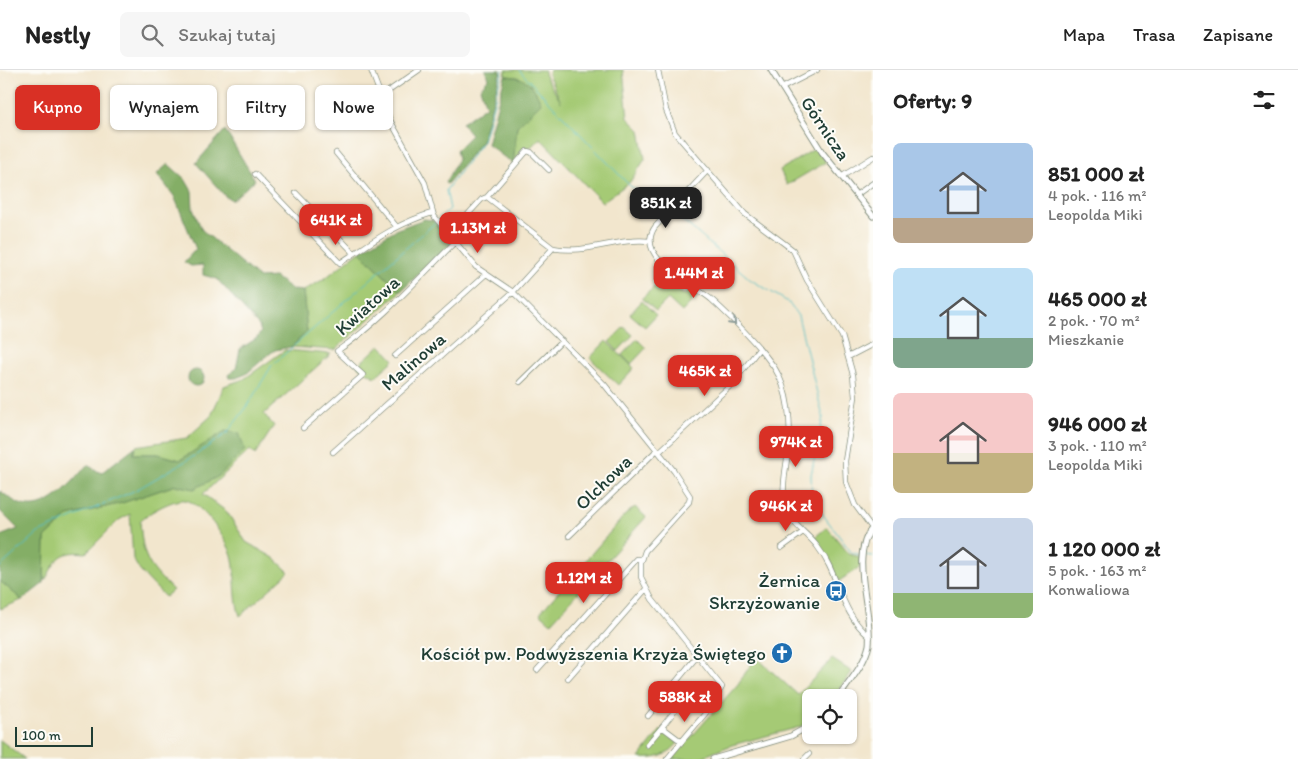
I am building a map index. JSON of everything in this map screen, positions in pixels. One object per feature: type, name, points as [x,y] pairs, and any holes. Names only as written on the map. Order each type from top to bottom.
[{"type":"street","name":"Olchowa","points":[[372,70],[376,85]]},
{"type":"street","points":[[393,88],[419,70]]},
{"type":"street","points":[[658,70],[672,130],[745,214],[793,250],[807,280],[839,330],[848,357],[855,400],[846,456],[845,475],[853,500],[871,529],[873,538]]},
{"type":"street","name":"Górnicza","points":[[770,70],[841,176],[873,216]]},
{"type":"street","points":[[782,88],[816,70]]},
{"type":"street","name":"Olchowa","points":[[393,122],[425,183],[432,213],[476,267],[513,292],[604,384],[679,478],[691,500],[651,544],[642,559]]},
{"type":"street","points":[[450,234],[482,199],[487,197],[527,151],[531,152],[549,170]]},
{"type":"street","points":[[336,153],[396,226]]},
{"type":"street","name":"Górnicza","points":[[841,176],[873,157]]},
{"type":"street","points":[[708,170],[652,231],[650,241],[654,251],[669,272],[712,300],[759,349],[777,372],[786,398],[790,434],[784,501],[788,516],[824,556],[848,613],[870,638]]},
{"type":"street","points":[[255,174],[340,263],[396,226],[432,213]]},
{"type":"street","points":[[856,195],[873,183]]},
{"type":"street","points":[[296,193],[354,252]]},
{"type":"street","points":[[487,197],[553,248],[570,250],[638,240],[650,241]]},
{"type":"street","name":"Kwiatowa","points":[[303,428],[363,375],[337,351],[348,344],[397,299],[456,241]]},
{"type":"street","name":"Malinowa","points":[[334,452],[513,292],[553,248]]},
{"type":"street","points":[[395,356],[486,274]]},
{"type":"street","points":[[520,382],[562,341]]},
{"type":"street","points":[[848,357],[873,344]]},
{"type":"street","points":[[658,451],[732,384],[759,349]]},
{"type":"street","name":"Olchowa","points":[[569,536],[658,451]]},
{"type":"street","points":[[844,689],[870,652],[863,552],[871,529]]},
{"type":"street","points":[[781,548],[803,532]]},
{"type":"street","points":[[537,670],[637,559],[642,559],[641,577],[646,589],[722,687],[716,700],[667,759]]},
{"type":"street","points":[[568,678],[646,589]]},
{"type":"street","points":[[648,716],[698,655]]},
{"type":"street","points":[[646,745],[677,708]]},
{"type":"street","points":[[662,726],[682,742]]},
{"type":"street","points":[[713,759],[791,736],[802,730]]},
{"type":"street","points":[[804,759],[809,754]]},
{"type":"green space","points":[[485,70],[501,70],[482,141],[447,184],[445,183],[458,159],[456,150],[471,135],[462,123],[486,106],[480,88],[489,78]]},
{"type":"green space","points":[[506,70],[545,70],[544,74],[561,102],[548,74],[550,70],[623,70],[628,118],[640,130],[645,159],[630,182],[602,202],[540,138],[530,148],[524,148],[513,164],[517,126],[532,109],[518,77],[505,76]]},
{"type":"green space","points":[[505,76],[528,82],[535,90],[541,103],[517,126],[513,164],[487,144]]},
{"type":"green space","points":[[225,130],[255,180],[232,200],[225,196],[196,163]]},
{"type":"green space","points":[[816,148],[826,162],[787,185],[780,170]]},
{"type":"green space","points":[[168,164],[185,179],[192,191],[193,209],[202,230],[259,278],[275,277],[293,290],[303,291],[307,332],[291,347],[275,350],[246,374],[236,378],[229,378],[228,375],[236,369],[240,349],[257,338],[261,332],[259,326],[217,279],[203,275],[203,265],[191,266],[184,262],[196,249],[174,196],[157,174]]},
{"type":"green space","points":[[424,219],[433,220],[453,242],[400,292],[360,251],[395,230]]},
{"type":"green space","points":[[360,251],[400,292],[335,350],[291,347],[307,332],[303,291],[324,279]]},
{"type":"green space","points":[[661,281],[685,295],[690,289],[697,296],[682,312],[668,299],[656,311],[642,298]]},
{"type":"green space","points":[[642,301],[656,315],[645,327],[630,314]]},
{"type":"green space","points":[[624,327],[633,335],[618,351],[609,342]]},
{"type":"green space","points":[[637,339],[646,348],[631,364],[622,355]]},
{"type":"green space","points":[[606,341],[634,368],[618,385],[590,358]]},
{"type":"green space","points":[[380,345],[394,360],[375,377],[357,366]]},
{"type":"green space","points":[[285,350],[331,354],[264,414],[274,426],[255,455],[250,450],[203,494],[227,512],[246,542],[274,558],[289,572],[240,616],[236,601],[232,555],[229,548],[206,514],[191,502],[180,500],[161,507],[140,521],[143,544],[148,560],[151,566],[173,590],[165,597],[140,571],[133,559],[130,514],[119,520],[86,553],[69,553],[59,558],[44,582],[45,538],[68,516],[122,503],[176,485],[194,488],[202,447],[180,460],[158,454],[133,454],[136,446],[187,438],[211,416],[224,386],[244,379]]},
{"type":"green space","points":[[196,370],[204,378],[196,386],[188,378]]},
{"type":"green space","points":[[225,431],[239,433],[245,450],[219,476],[194,489],[176,485],[122,503],[68,516],[45,538],[44,583],[22,600],[0,581],[0,536],[18,529],[0,511],[0,491],[20,504],[39,505],[58,495],[87,465],[101,473],[136,446],[133,454],[158,454],[180,460]]},
{"type":"green space","points":[[635,507],[646,517],[551,623],[540,613],[625,515]]},
{"type":"green space","points":[[827,527],[849,554],[860,557],[860,567],[839,581],[829,558],[814,538]]},
{"type":"green space","points":[[0,581],[22,600],[0,609]]},
{"type":"green space","points":[[756,657],[798,695],[802,691],[802,726],[732,745],[697,759],[672,759],[738,684]]},
{"type":"green space","points":[[832,659],[852,672],[839,689],[804,689]]},
{"type":"green space","points":[[661,730],[678,743],[661,756],[639,758]]},
{"type":"green space","points":[[0,740],[25,759],[0,759]]},
{"type":"waterway","points":[[439,219],[450,209],[446,190],[483,141],[503,70]]},
{"type":"waterway","points":[[519,70],[629,185],[668,211]]},
{"type":"waterway","points":[[671,214],[686,223],[751,280],[788,302],[798,316],[823,417],[811,475],[812,500],[851,552],[860,555]]},
{"type":"waterway","points":[[0,567],[38,533],[136,490],[196,455],[227,433],[246,408],[272,365],[436,222]]},
{"type":"waterway","points":[[864,555],[873,556]]},
{"type":"place","name":"Żernica Skrzyżowanie","points":[[836,591]]},
{"type":"place","name":"Kościół pw. Podwyższenia Krzyża Świętego","points":[[782,653]]}]
